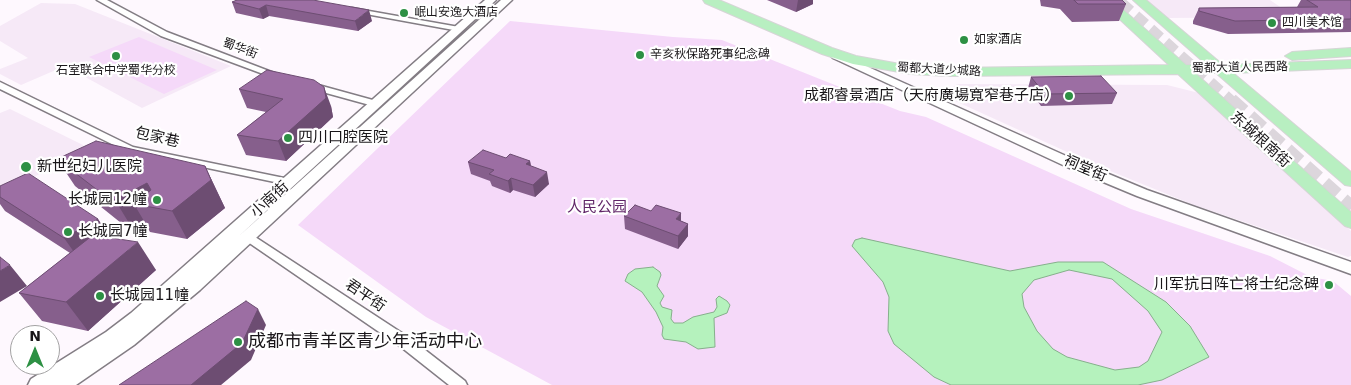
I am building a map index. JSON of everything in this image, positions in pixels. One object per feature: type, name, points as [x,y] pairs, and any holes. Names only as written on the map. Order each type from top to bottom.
[{"type":"main road","name":"小南街","points":[[38,385],[137,318],[491,0]]},
{"type":"main road","name":"小南街","points":[[60,385],[103,357],[157,317],[249,237],[507,0]]},
{"type":"main road","name":"蜀都大道少城路","points":[[709,0],[827,51],[853,60],[911,70],[949,72],[1181,69]]},
{"type":"main road","name":"蜀都大道少城路","points":[[728,0],[792,28],[852,48],[919,60],[962,62],[1170,57]]},
{"type":"main road","name":"东城根南街","points":[[1105,0],[1351,222]]},
{"type":"main road","name":"东城根南街","points":[[1127,1],[1220,69],[1351,181]]},
{"type":"main road","name":"祠堂街","points":[[827,51],[1142,193],[1351,268]]},
{"type":"main road","name":"蜀都大道人民西路","points":[[1284,56],[1351,52]]},
{"type":"main road","name":"蜀都大道人民西路","points":[[1170,57],[1351,56]]},
{"type":"main road","name":"蜀都大道人民西路","points":[[1181,69],[1351,66]]},
{"type":"street","name":"蜀华街","points":[[101,0],[164,34],[284,78]]},
{"type":"street","points":[[348,9],[459,28]]},
{"type":"street","points":[[303,83],[377,104]]},
{"type":"street","name":"包家巷","points":[[0,85],[130,149],[289,182]]},
{"type":"street","name":"君平街","points":[[249,237],[406,343],[460,385]]},
{"type":"shaded area","points":[[1145,0],[1270,0],[1295,17],[1167,18]]},
{"type":"shaded area","name":"石室联合中学蜀华分校","points":[[41,3],[75,4],[231,66],[142,108],[65,66],[21,85],[0,74],[0,69],[28,58],[0,41],[0,26]]},
{"type":"shaded area","points":[[957,84],[1167,85],[1207,95],[1351,231],[1351,256],[1348,257],[1194,205],[1098,166],[942,95]]},
{"type":"shaded area","name":"新世纪妇儿医院","points":[[10,109],[83,145],[83,151],[0,195],[0,113]]},
{"type":"shaded area","points":[[862,238],[1010,271],[1058,262],[1103,262],[1166,302],[1190,326],[1209,357],[1162,380],[1138,385],[951,385],[934,377],[894,344],[888,331],[889,297],[883,282],[852,246],[855,240]],"holes":[[[1069,270],[1112,279],[1148,311],[1162,332],[1148,361],[1139,367],[1115,370],[1067,357],[1053,349],[1037,331],[1024,307],[1022,294],[1034,280]]]},
{"type":"shaded area","points":[[653,267],[661,275],[657,286],[664,296],[660,303],[662,307],[672,310],[671,319],[674,323],[683,323],[693,317],[714,312],[717,307],[716,299],[719,296],[727,301],[730,305],[727,313],[714,318],[715,347],[698,349],[686,342],[664,339],[662,335],[663,327],[656,312],[642,292],[625,281],[628,274],[635,269]]},
{"type":"green space","name":"人民公园","points":[[510,21],[722,40],[900,111],[926,117],[1131,209],[1270,256],[1311,277],[1333,281],[1351,296],[1351,385],[552,385],[426,317],[298,225]]},
{"type":"green space","points":[[139,37],[217,70],[164,94],[89,57]]},
{"type":"building","points":[[237,0],[313,0],[369,10],[355,21],[266,5],[259,9],[232,2]]},
{"type":"building","points":[[1074,0],[1122,0],[1126,4],[1078,4]]},
{"type":"building","points":[[1307,0],[1351,0],[1351,19],[1235,21],[1199,11],[1199,8],[1318,7]]},
{"type":"building","points":[[267,70],[314,80],[324,87],[326,98],[278,141],[237,135],[283,99],[239,89]]},
{"type":"building","points":[[1101,76],[1117,93],[1045,94],[1031,77]]},
{"type":"building","points":[[96,141],[205,166],[211,180],[172,211],[134,204],[151,190],[147,183],[115,200],[109,199],[57,159]]},
{"type":"building","points":[[483,150],[506,158],[510,154],[530,161],[526,164],[547,172],[533,185],[511,178],[508,181],[489,174],[494,170],[468,162]]},
{"type":"building","points":[[28,173],[98,219],[64,238],[0,197],[0,186]]},
{"type":"building","points":[[635,205],[651,211],[656,205],[681,213],[676,219],[688,224],[678,236],[624,216]]},
{"type":"building","points":[[93,235],[138,242],[66,302],[19,293]]},
{"type":"building","points":[[0,257],[10,265],[0,271]]},
{"type":"building","points":[[246,301],[258,309],[242,343],[191,385],[119,385]]},
{"type":"tunnel","points":[[1120,3],[1231,102]]},
{"type":"tunnel","points":[[1230,101],[1351,209]]},
{"type":"place","name":"岷山安逸大酒店","points":[[404,13]]},
{"type":"place","name":"四川美术馆","points":[[1272,23]]},
{"type":"place","name":"如家酒店","points":[[964,40]]},
{"type":"place","name":"辛亥秋保路死事纪念碑","points":[[640,55]]},
{"type":"place","name":"石室联合中学蜀华分校","points":[[116,56]]},
{"type":"place","name":"成都睿景酒店（天府廣場寬窄巷子店）","points":[[1069,96]]},
{"type":"place","name":"四川口腔医院","points":[[288,138]]},
{"type":"place","name":"新世纪妇儿医院","points":[[26,167]]},
{"type":"place","name":"长城园12幢","points":[[157,200]]},
{"type":"place","name":"长城园7幢","points":[[68,232]]},
{"type":"place","name":"川军抗日阵亡将士纪念碑","points":[[1329,285]]},
{"type":"place","name":"长城园11幢","points":[[100,296]]},
{"type":"place","name":"成都市青羊区青少年活动中心","points":[[238,342]]}]
